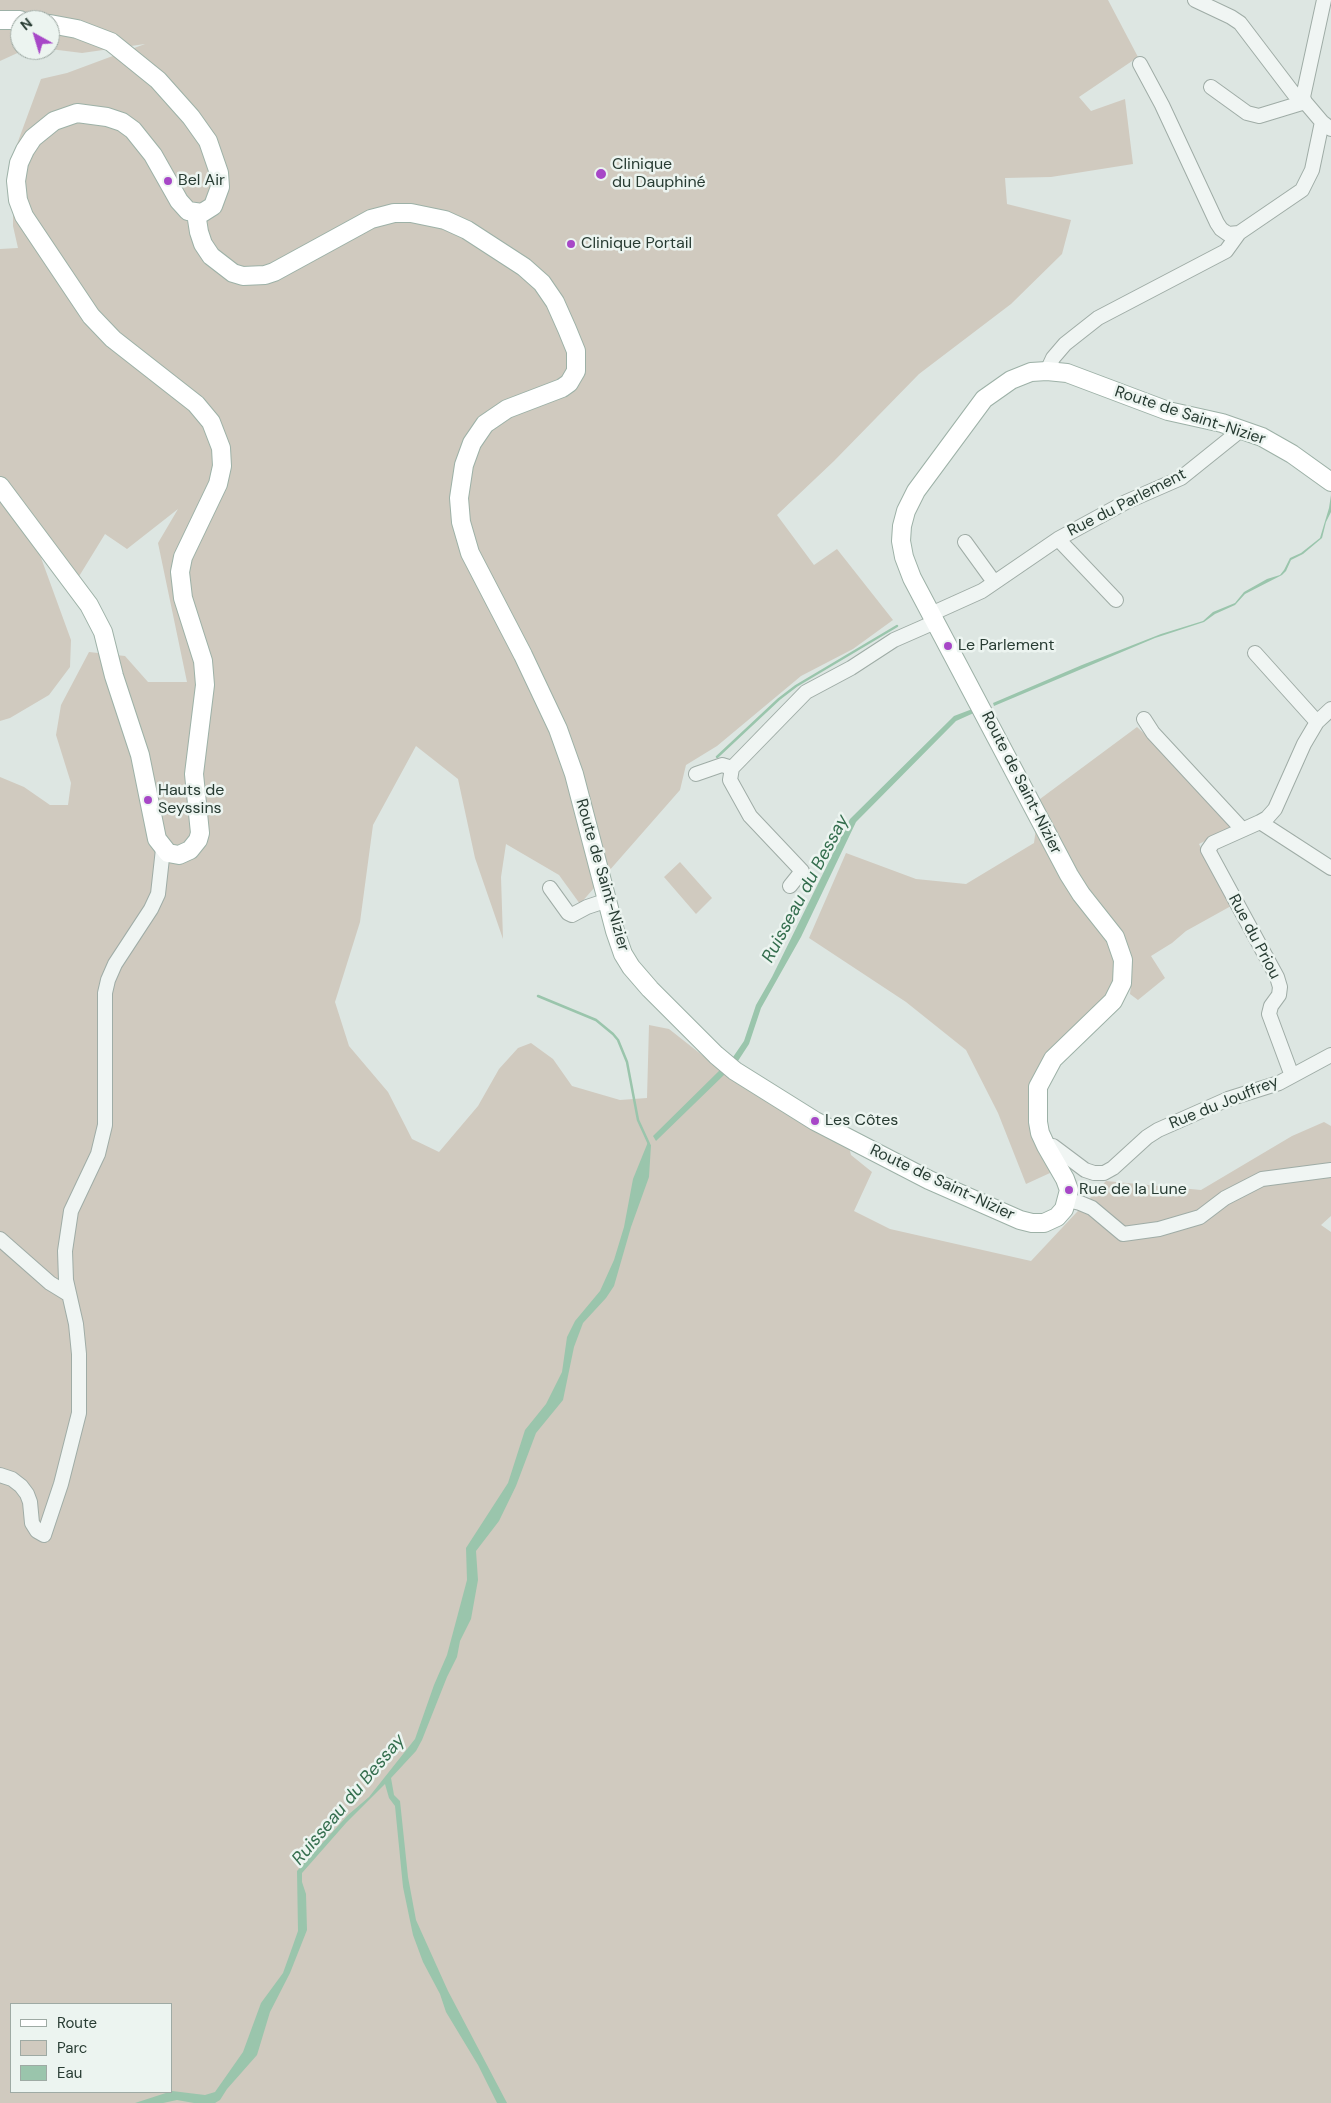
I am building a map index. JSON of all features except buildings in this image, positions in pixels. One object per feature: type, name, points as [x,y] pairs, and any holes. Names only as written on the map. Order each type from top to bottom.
[{"type":"main road","points":[[0,486],[89,605],[103,632],[114,676],[140,755],[154,831],[163,849],[168,853],[179,855],[190,850],[198,840],[200,824],[194,774],[204,698],[204,672],[200,649],[183,598],[180,572],[183,557],[218,484],[222,466],[221,448],[211,422],[196,404],[113,339],[91,316],[24,216],[18,200],[16,181],[19,163],[25,150],[38,132],[59,118],[71,114],[87,113],[114,119],[133,130],[153,155],[183,207],[188,211],[196,213],[208,210],[213,206],[219,193],[218,164],[208,141],[191,117],[158,80],[111,42],[77,29],[60,26]]},
{"type":"main road","name":"Route de Saint-Nizier","points":[[196,213],[203,244],[218,263],[233,273],[243,276],[265,275],[297,260],[372,219],[394,213],[420,214],[445,220],[467,230],[532,273],[555,302],[576,351],[576,371],[573,378],[562,388],[522,402],[496,415],[478,435],[467,453],[464,465],[460,488],[461,522],[470,552],[523,655],[558,729],[574,774],[618,942],[631,967],[639,978],[716,1055],[771,1094],[815,1121],[928,1180],[1020,1220],[1032,1223],[1050,1221],[1057,1217],[1064,1208],[1069,1190],[1040,1133],[1038,1087],[1052,1059],[1113,1001],[1122,983],[1123,960],[1115,938],[1081,894],[1069,875],[912,578],[902,549],[902,526],[913,498],[984,399],[1011,380],[1031,372],[1047,371],[1067,373],[1168,411],[1222,423],[1262,437],[1292,454],[1331,482]]},
{"type":"street","points":[[1047,371],[1053,358],[1064,344],[1098,318],[1226,251],[1239,233],[1302,190],[1312,170],[1326,126],[1304,100],[1294,94],[1240,23],[1231,16],[1195,0]]},
{"type":"street","points":[[1304,100],[1324,0]]},
{"type":"street","points":[[1140,64],[1162,105],[1221,230],[1228,234],[1239,233]]},
{"type":"street","points":[[1211,87],[1247,113],[1259,116],[1304,100]]},
{"type":"street","name":"Rue du Parlement","points":[[732,768],[806,692],[851,668],[894,640],[982,591],[1058,538],[1126,502],[1181,478],[1242,430]]},
{"type":"street","name":"Rue du Parlement","points":[[1058,538],[1116,600]]},
{"type":"street","points":[[965,542],[994,582]]},
{"type":"street","points":[[1255,653],[1317,722]]},
{"type":"street","points":[[1144,719],[1153,733],[1242,829],[1267,818],[1281,798],[1304,744],[1317,722],[1331,709]]},
{"type":"street","points":[[696,774],[722,764],[732,768],[730,780],[750,816],[802,871],[790,886]]},
{"type":"street","points":[[1260,822],[1331,868]]},
{"type":"street","name":"Rue du Priou","points":[[1242,829],[1209,846],[1209,856],[1277,977],[1280,987],[1279,995],[1271,1006],[1269,1014],[1292,1076]]},
{"type":"street","points":[[0,1475],[12,1479],[27,1494],[30,1502],[32,1523],[37,1531],[44,1535],[61,1484],[79,1412],[78,1343],[76,1324],[68,1294],[65,1265],[68,1226],[76,1197],[98,1154],[104,1126],[105,993],[108,980],[116,964],[151,909],[158,894],[163,849]]},
{"type":"street","points":[[550,888],[568,913],[572,915],[587,907],[608,900]]},
{"type":"street","name":"Rue du Jouffrey","points":[[1046,1146],[1053,1146],[1085,1170],[1094,1173],[1104,1172],[1113,1168],[1147,1137],[1158,1130],[1228,1099],[1279,1083],[1331,1055]]},
{"type":"street","points":[[1067,1200],[1080,1202],[1092,1208],[1123,1234],[1159,1229],[1200,1217],[1225,1198],[1262,1179],[1331,1170]]},
{"type":"street","points":[[0,1239],[50,1283],[68,1294]]},
{"type":"green space","points":[[0,0],[1108,0],[1138,57],[1079,97],[1091,111],[1125,99],[1133,164],[1051,177],[1005,178],[1007,204],[1071,220],[1062,254],[1011,304],[919,374],[834,461],[777,515],[814,565],[837,549],[893,620],[853,649],[801,676],[717,746],[686,765],[680,790],[580,904],[559,875],[506,844],[501,877],[503,939],[475,858],[458,779],[416,746],[373,825],[360,922],[335,1002],[349,1046],[388,1092],[412,1139],[439,1152],[478,1106],[499,1069],[518,1048],[531,1043],[553,1059],[572,1086],[620,1100],[647,1098],[649,1025],[669,1029],[735,1081],[849,1147],[851,1155],[872,1172],[854,1211],[890,1229],[1031,1261],[1106,1181],[1201,1190],[1292,1136],[1324,1122],[1331,1126],[1331,1216],[1321,1225],[1331,1232],[1331,2103],[0,2103],[0,777],[24,787],[50,805],[68,805],[71,783],[56,735],[61,705],[89,652],[125,656],[148,682],[187,682],[158,543],[178,509],[127,549],[105,534],[78,578],[36,544],[71,640],[70,667],[49,695],[10,718],[0,721],[0,249],[18,248],[13,226],[13,155],[41,79],[67,73],[145,44],[82,53],[60,50],[60,10],[10,10],[10,56],[0,61]]},
{"type":"green space","points":[[1137,727],[1163,751],[1207,798],[1231,828],[1199,844],[1231,906],[1186,931],[1172,943],[1151,956],[1165,978],[1138,1000],[1130,994],[1131,985],[1084,1016],[1044,1060],[1031,1120],[1050,1173],[1026,1184],[998,1113],[966,1050],[906,1002],[809,938],[846,853],[916,879],[966,884],[1034,843],[1040,799]]},
{"type":"green space","points":[[680,862],[712,898],[696,914],[664,877]]},
{"type":"water","points":[[1331,495],[1331,512],[1322,538],[1303,554],[1291,560],[1282,575],[1245,594],[1235,605],[1215,614],[1204,622],[1155,638],[994,706],[993,703],[1082,665],[1161,634],[1203,621],[1213,612],[1235,603],[1244,592],[1267,579],[1280,575],[1290,558],[1301,553],[1320,538]]},
{"type":"water","points":[[975,708],[976,712],[956,721],[856,822],[801,937],[761,1008],[749,1044],[736,1064],[731,1060],[744,1041],[756,1005],[772,977],[850,819],[954,716]]},
{"type":"water","points":[[722,1068],[726,1073],[656,1141],[653,1136]]},
{"type":"water","points":[[648,1142],[651,1145],[649,1177],[631,1227],[614,1286],[606,1298],[583,1323],[574,1347],[563,1400],[536,1433],[516,1486],[499,1521],[476,1551],[478,1580],[471,1619],[460,1641],[457,1657],[416,1751],[391,1778],[394,1795],[400,1801],[408,1877],[416,1920],[448,1991],[507,2103],[497,2103],[478,2065],[446,2012],[440,1994],[423,1962],[413,1935],[403,1887],[395,1806],[389,1798],[385,1784],[346,1823],[302,1873],[302,1882],[306,1894],[307,1930],[290,1973],[270,2012],[257,2055],[227,2089],[220,2100],[215,2103],[194,2103],[177,2100],[163,2103],[135,2103],[166,2093],[172,2093],[172,2091],[205,2095],[215,2092],[243,2052],[261,2003],[283,1973],[298,1931],[297,1871],[348,1815],[369,1797],[415,1739],[447,1655],[467,1580],[466,1548],[508,1483],[525,1430],[546,1404],[562,1372],[567,1337],[575,1321],[600,1291],[614,1260],[624,1227],[633,1179]]},
{"type":"waterway","points":[[717,757],[779,699],[796,686],[897,626]]},
{"type":"waterway","points":[[538,996],[596,1020],[618,1040],[627,1062],[638,1120],[649,1144]]},
{"type":"place","name":"Clinique du Dauphiné","points":[[601,174]]},
{"type":"place","name":"Bel Air","points":[[168,181]]},
{"type":"place","name":"Clinique Portail","points":[[571,244]]},
{"type":"place","name":"Le Parlement","points":[[948,646]]},
{"type":"place","name":"Hauts de Seyssins","points":[[148,800]]},
{"type":"place","name":"Les Côtes","points":[[815,1121]]},
{"type":"place","name":"Rue de la Lune","points":[[1069,1190]]},
{"type":"water label","name":"Ruisseau du Bessay","points":[[806,889]]},
{"type":"water label","name":"Ruisseau du Bessay","points":[[349,1800]]}]
